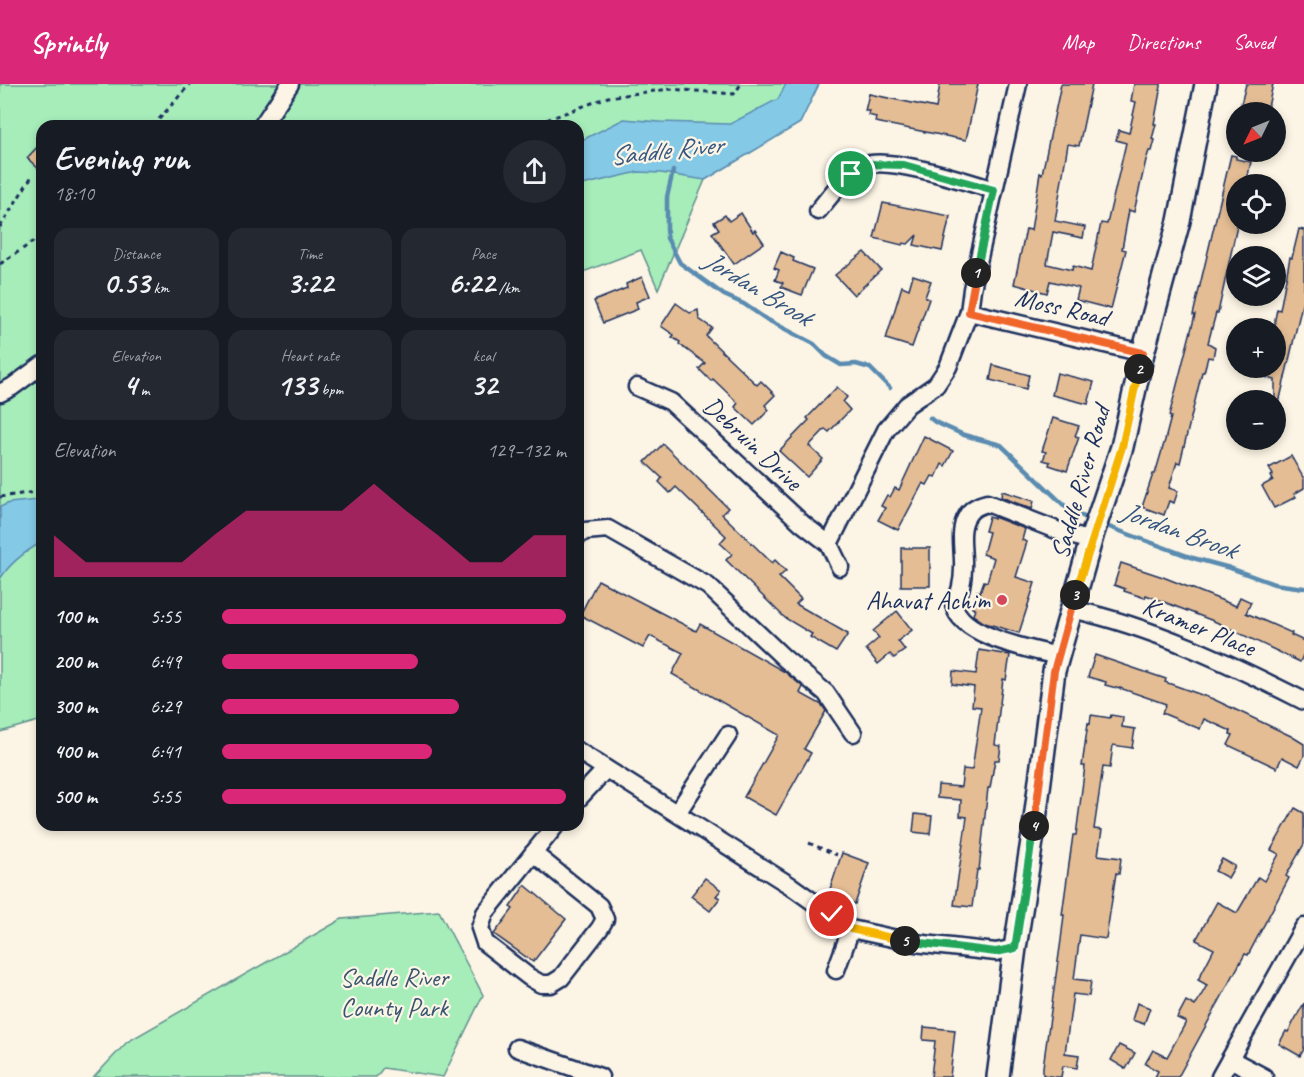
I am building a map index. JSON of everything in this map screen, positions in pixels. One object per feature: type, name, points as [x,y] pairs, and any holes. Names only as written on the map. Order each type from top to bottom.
[{"type":"main road","name":"Saddle River Road","points":[[998,1077],[1054,671],[1092,537],[1122,447],[1143,353],[1179,220],[1206,84]]},
{"type":"street","points":[[840,567],[829,544],[886,430],[907,405],[936,385],[948,367],[969,312],[1018,84]]},
{"type":"street","points":[[265,120],[284,88]]},
{"type":"street","points":[[818,211],[851,174],[866,164],[904,165],[994,190]]},
{"type":"street","name":"Moss Road","points":[[969,312],[1143,353]]},
{"type":"street","points":[[0,393],[36,369]]},
{"type":"street","name":"Debruin Drive","points":[[637,387],[671,402],[803,524],[829,544]]},
{"type":"street","points":[[1058,656],[1009,644],[971,627],[955,612],[954,605],[959,595],[963,570],[962,527],[967,514],[976,506],[987,503],[1064,533],[1092,537]]},
{"type":"street","points":[[584,532],[608,529],[708,586],[784,658],[826,693],[853,733]]},
{"type":"street","name":"Kramer Place","points":[[1071,609],[1109,617],[1187,645],[1304,701]]},
{"type":"street","points":[[677,813],[728,735]]},
{"type":"street","points":[[584,755],[789,879],[851,929],[915,943],[996,952],[1015,948]]},
{"type":"street","points":[[584,793],[606,769]]},
{"type":"street","points":[[533,853],[599,906],[604,918],[600,928],[561,978],[551,984],[541,984],[529,977],[485,944],[480,928],[485,913],[533,853],[551,831]]},
{"type":"street","points":[[1220,1077],[1304,927]]},
{"type":"street","points":[[836,970],[851,929]]},
{"type":"street","points":[[517,1048],[600,1077]]},
{"type":"street","points":[[1230,1059],[1264,1077]]},
{"type":"path","points":[[158,120],[190,84]]},
{"type":"path","points":[[546,120],[608,97],[670,89],[734,94],[741,84]]},
{"type":"path","points":[[0,227],[32,176]]},
{"type":"path","points":[[0,264],[36,240]]},
{"type":"path","points":[[0,497],[36,492]]},
{"type":"path","points":[[809,843],[837,855]]},
{"type":"green space","points":[[0,84],[819,84],[800,123],[705,180],[658,289],[641,250],[584,272],[584,120],[36,120],[36,722],[0,732]]},
{"type":"green space","name":"Saddle River County Park","points":[[439,911],[483,995],[443,1077],[383,1068],[376,1077],[94,1077],[127,1042],[342,919]]},
{"type":"water","name":"Saddle River","points":[[786,84],[819,84],[800,123],[705,180],[638,172],[584,185],[584,139],[624,119],[730,124],[778,99]]},
{"type":"water","points":[[36,501],[36,546],[19,558],[0,579],[0,507],[9,503]]},
{"type":"building","points":[[940,84],[978,84],[966,140],[875,122],[876,117],[868,115],[869,111],[865,111],[869,94],[936,108]]},
{"type":"building","points":[[1061,84],[1092,84],[1079,146],[1068,144],[1055,221],[1085,227],[1083,238],[1053,232],[1047,264],[1072,270],[1073,266],[1091,271],[1101,223],[1107,224],[1126,143],[1116,140],[1119,130],[1129,133],[1136,102],[1131,101],[1134,84],[1161,84],[1152,139],[1155,140],[1146,160],[1134,212],[1129,210],[1122,249],[1126,250],[1111,309],[1076,300],[1079,288],[1050,281],[1047,293],[1014,284],[1026,229],[1031,230],[1040,173],[1042,174]]},
{"type":"building","points":[[1246,84],[1273,84],[1269,102],[1242,102]]},
{"type":"building","points":[[36,148],[36,166],[27,158]]},
{"type":"building","points":[[1229,162],[1251,162],[1248,174],[1226,174]]},
{"type":"building","points":[[1226,176],[1226,234],[1235,234],[1233,246],[1226,246],[1226,276],[1218,313],[1216,313],[1208,343],[1215,347],[1213,358],[1208,357],[1204,372],[1202,372],[1180,463],[1177,462],[1169,488],[1178,491],[1174,503],[1169,501],[1164,515],[1142,507],[1153,474],[1155,474],[1171,417],[1169,416],[1195,315],[1193,315]]},
{"type":"building","points":[[883,203],[950,216],[942,251],[914,245],[917,235],[908,244],[903,243],[902,245],[874,238]]},
{"type":"building","points":[[741,213],[753,232],[755,230],[764,243],[734,264],[712,233],[719,229],[714,222],[725,215],[729,221]]},
{"type":"building","points":[[1299,229],[1304,230],[1304,296],[1286,373],[1286,318],[1275,318],[1277,309],[1280,310],[1281,306],[1286,306],[1286,278],[1290,257],[1292,258]]},
{"type":"building","points":[[781,252],[794,258],[793,261],[813,269],[802,295],[781,287],[783,283],[775,280],[779,270],[774,268]]},
{"type":"building","points":[[864,252],[881,270],[854,295],[835,275]]},
{"type":"building","points":[[913,275],[931,281],[925,297],[929,299],[912,347],[886,339],[902,286],[909,289]]},
{"type":"building","points":[[642,277],[650,296],[636,302],[638,309],[603,323],[594,301],[627,288],[626,284]]},
{"type":"building","points":[[676,303],[690,313],[698,310],[699,319],[712,328],[706,336],[757,385],[761,381],[775,395],[765,405],[769,410],[754,425],[735,407],[738,403],[699,369],[705,363],[679,344],[680,342],[672,337],[674,335],[661,326]]},
{"type":"building","points":[[993,365],[1029,375],[1026,389],[990,380]]},
{"type":"building","points":[[1057,373],[1094,382],[1088,404],[1052,395]]},
{"type":"building","points":[[1268,378],[1285,378],[1282,390],[1275,390],[1275,380]]},
{"type":"building","points":[[837,387],[847,397],[843,402],[850,410],[829,432],[825,429],[809,446],[823,459],[807,477],[779,451]]},
{"type":"building","points":[[1053,418],[1079,426],[1075,436],[1079,437],[1067,471],[1049,465],[1050,462],[1043,460],[1046,452],[1042,451]]},
{"type":"building","points":[[924,436],[953,451],[945,466],[942,464],[936,477],[932,476],[927,485],[923,483],[898,530],[878,520],[885,508],[881,506],[887,495],[890,497],[895,488],[899,490]]},
{"type":"building","points":[[663,444],[728,508],[722,514],[772,563],[775,560],[786,571],[779,577],[801,599],[796,604],[848,634],[836,652],[810,637],[812,634],[785,618],[726,560],[732,554],[720,543],[726,536],[676,487],[670,493],[659,482],[662,478],[645,462]]},
{"type":"building","points":[[1291,456],[1304,479],[1304,488],[1294,494],[1296,497],[1274,508],[1262,486],[1273,480],[1269,468]]},
{"type":"building","points":[[1002,491],[1034,501],[1032,509],[1001,497]]},
{"type":"building","points":[[989,517],[1025,529],[1022,540],[1027,542],[1016,577],[1035,583],[1019,633],[985,623],[973,615],[975,609],[972,608],[977,591],[980,592],[984,581],[987,582],[994,558],[983,554],[989,532],[985,531]]},
{"type":"building","points":[[901,548],[930,548],[930,586],[901,586]]},
{"type":"building","points":[[1121,563],[1236,606],[1240,597],[1251,602],[1246,613],[1292,633],[1291,635],[1304,641],[1304,653],[1300,662],[1216,622],[1146,595],[1145,598],[1124,591],[1125,589],[1114,585]]},
{"type":"building","points":[[598,580],[696,631],[700,624],[785,672],[803,687],[800,693],[822,705],[826,711],[804,749],[811,753],[776,815],[744,797],[779,735],[672,674],[683,653],[650,636],[643,648],[584,617],[584,607]]},
{"type":"building","points":[[897,611],[912,630],[898,641],[905,650],[894,658],[890,654],[878,664],[866,649],[879,638],[873,631]]},
{"type":"building","points":[[979,650],[1010,655],[1006,680],[1003,679],[995,745],[1001,746],[999,760],[995,760],[990,788],[988,788],[979,870],[977,870],[972,907],[954,905],[967,817],[960,816],[961,800],[937,798],[938,785],[961,787],[963,769],[972,770],[981,707],[972,706],[974,687],[952,684],[953,671],[976,674]]},
{"type":"building","points":[[1095,655],[1166,679],[1165,682],[1213,699],[1291,736],[1304,744],[1304,756],[1299,766],[1282,757],[1277,768],[1228,745],[1233,735],[1230,734],[1231,731],[1204,719],[1200,729],[1162,713],[1166,704],[1105,685],[1106,682],[1088,677]]},
{"type":"building","points":[[1091,715],[1110,718],[1111,715],[1123,717],[1122,727],[1135,729],[1132,748],[1113,745],[1110,768],[1103,767],[1094,829],[1102,830],[1098,855],[1121,858],[1119,874],[1116,873],[1106,939],[1080,935],[1074,979],[1091,981],[1089,996],[1073,994],[1065,1053],[1079,1055],[1077,1068],[1063,1066],[1061,1077],[1056,1077],[1043,1075],[1043,1067],[1073,835],[1076,835],[1085,766],[1082,766]]},
{"type":"building","points":[[1295,808],[1304,813],[1304,844],[1286,876],[1289,878],[1178,1077],[1155,1077],[1158,1071],[1145,1064],[1153,1050],[1167,1057],[1186,1022],[1177,1018],[1186,1001],[1195,1006],[1207,985],[1198,980],[1214,949],[1196,940],[1217,902],[1237,913],[1258,877],[1264,881],[1279,854],[1271,850]]},
{"type":"building","points":[[915,814],[932,816],[930,834],[913,832]]},
{"type":"building","points":[[842,853],[869,863],[855,904],[828,895]]},
{"type":"building","points":[[1222,859],[1235,866],[1228,878],[1215,871]]},
{"type":"building","points":[[705,878],[721,890],[716,896],[720,898],[710,911],[691,896]]},
{"type":"building","points":[[525,885],[566,919],[533,962],[494,934],[513,909],[510,907]]},
{"type":"building","points":[[1137,1003],[1150,1008],[1144,1024],[1132,1020]]},
{"type":"building","points":[[1304,1003],[1304,1049],[1300,1056],[1279,1044]]},
{"type":"building","points":[[924,1027],[955,1030],[950,1077],[931,1077],[935,1041],[923,1040]]},
{"type":"building","points":[[1119,1045],[1135,1053],[1126,1069],[1111,1060]]},
{"type":"waterway","name":"Jordan Brook","points":[[673,171],[667,197],[667,238],[680,263],[724,295],[814,344],[826,356],[841,365],[856,364],[870,368],[890,388]]},
{"type":"waterway","name":"Jordan Brook","points":[[930,418],[964,435],[1001,445],[1069,510],[1091,520]]},
{"type":"waterway","name":"Jordan Brook","points":[[1101,524],[1193,558],[1274,584],[1304,588]]},
{"type":"place","name":"Ahavat Achim","points":[[1002,600]]},
{"type":"route","points":[[832,914],[851,929],[915,943],[996,952],[1015,948],[1033,835],[1054,671],[1093,533],[1122,447],[1143,353],[969,312],[994,190],[904,165],[866,164],[851,174]]}]
